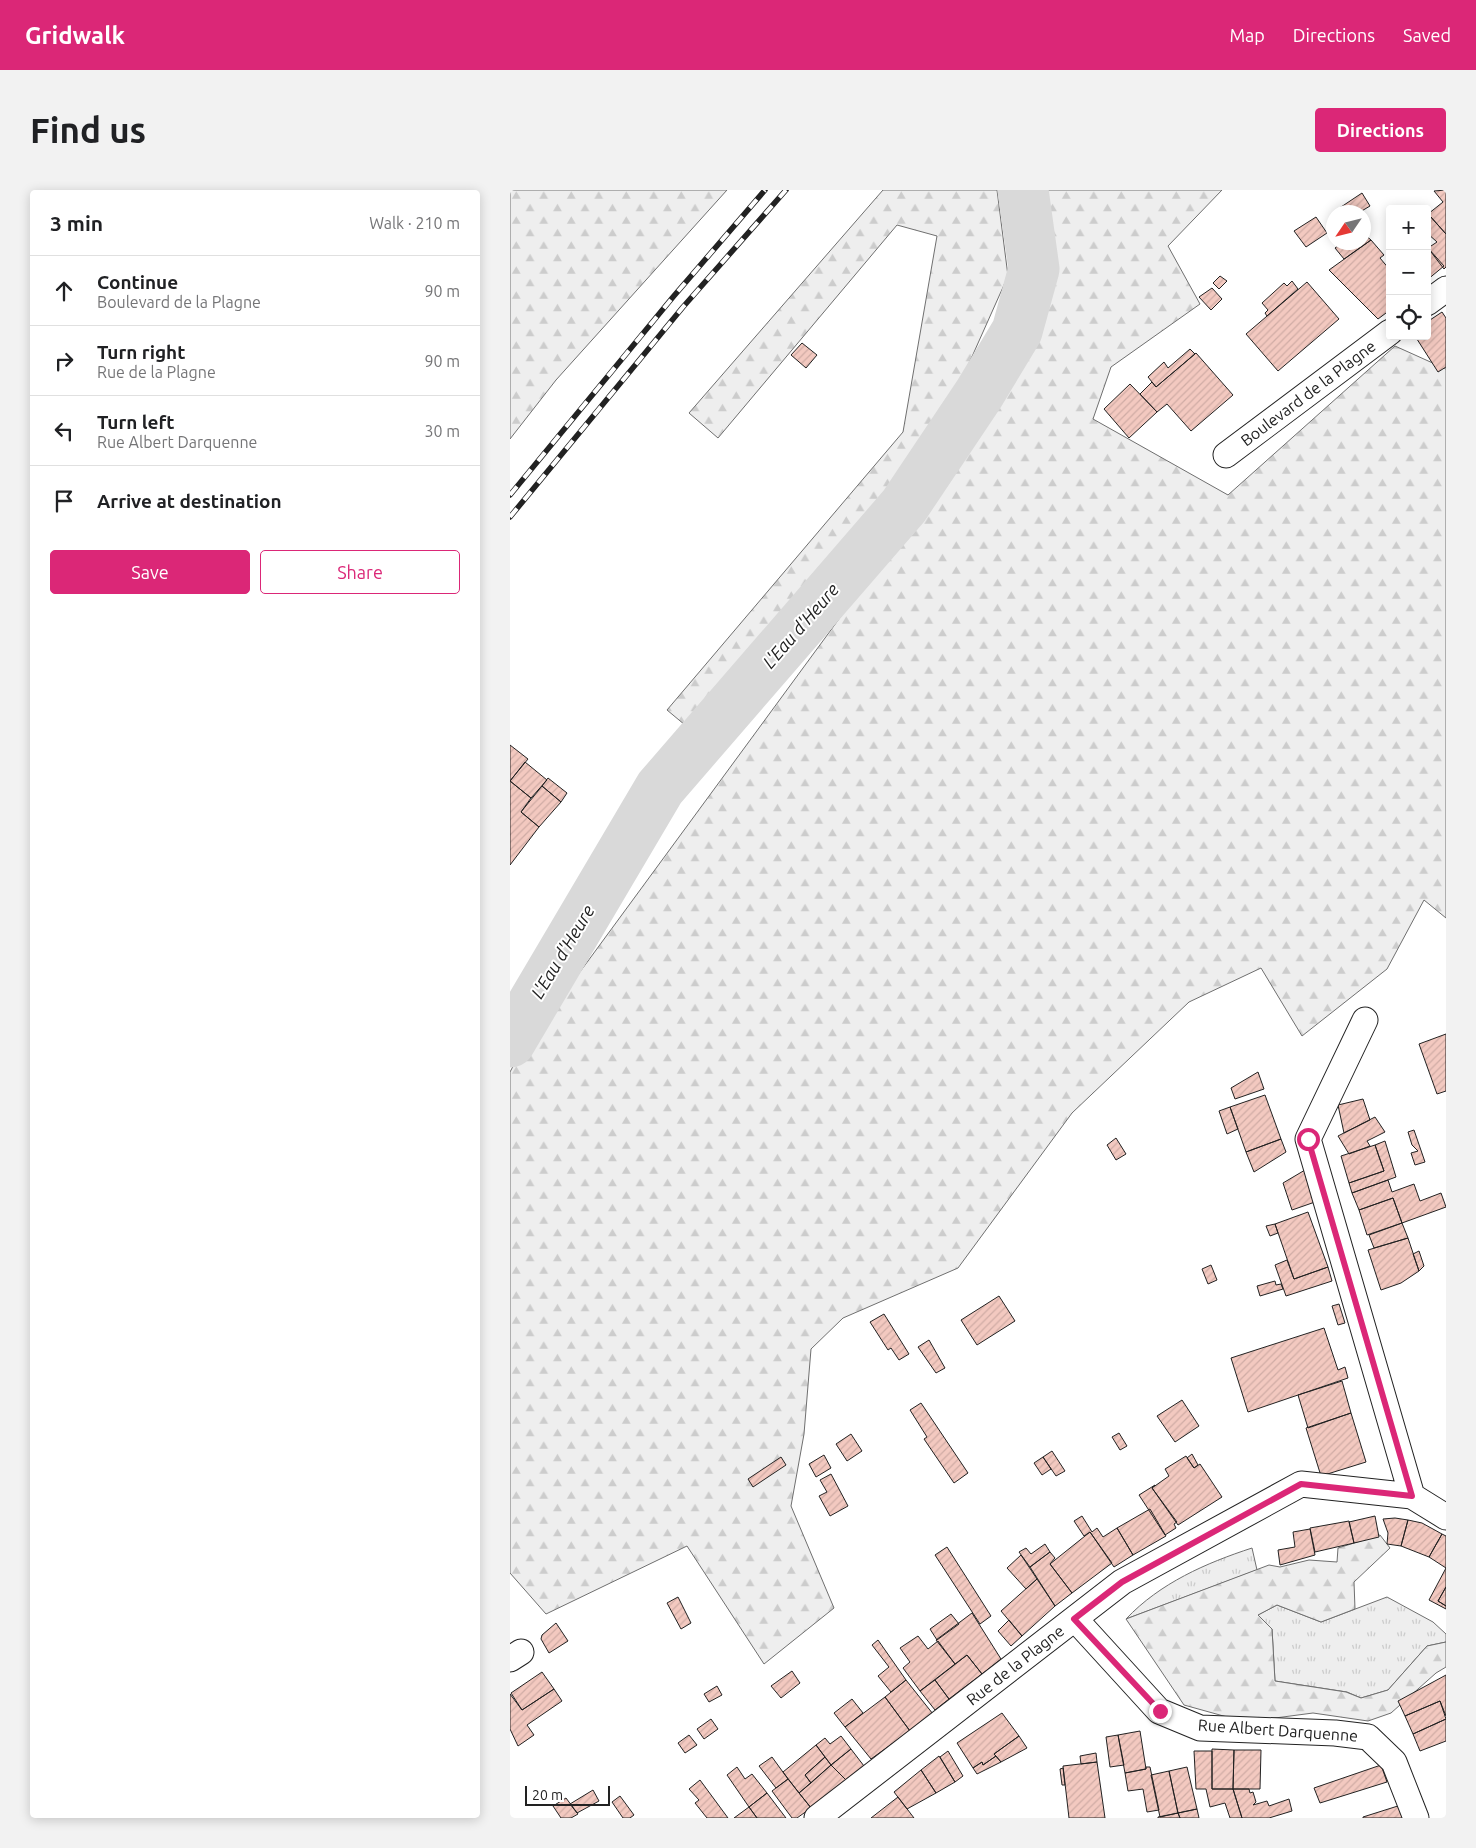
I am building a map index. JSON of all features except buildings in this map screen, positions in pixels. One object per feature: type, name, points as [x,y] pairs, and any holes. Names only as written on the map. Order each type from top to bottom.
[{"type":"street","points":[[1431,300],[1446,289]]},
{"type":"street","name":"Boulevard de la Plagne","points":[[1226,455],[1386,335]]},
{"type":"street","points":[[1365,1020],[1308,1139],[1412,1496]]},
{"type":"street","name":"Rue de la Plagne","points":[[817,1818],[1122,1582],[1301,1484],[1412,1496],[1446,1517]]},
{"type":"street","name":"Rue Albert Darquenne","points":[[1074,1619],[1160,1711],[1200,1728],[1335,1733],[1368,1737],[1394,1762],[1416,1818]]},
{"type":"green space","points":[[510,190],[727,190],[556,380],[510,439]]},
{"type":"green space","points":[[883,190],[997,190],[1008,276],[937,435],[691,730],[667,710],[903,432],[937,236],[897,225],[718,438],[689,413]]},
{"type":"green space","points":[[1045,190],[1222,190],[1168,246],[1200,304],[1111,367],[1093,419],[1228,495],[1395,346],[1446,369],[1446,918],[1424,900],[1387,969],[1302,1036],[1261,968],[1189,1002],[1072,1113],[958,1268],[843,1318],[811,1349],[804,1434],[791,1506],[834,1608],[764,1664],[687,1546],[546,1614],[510,1573],[510,1072],[519,1055],[963,450],[1037,327]]},
{"type":"green space","points":[[1380,1535],[1390,1548],[1354,1582],[1355,1609],[1321,1622],[1277,1605],[1258,1615],[1272,1629],[1275,1681],[1346,1692],[1361,1698],[1388,1690],[1427,1646],[1446,1642],[1446,1667],[1436,1673],[1391,1713],[1368,1721],[1313,1713],[1245,1722],[1184,1705],[1126,1619],[1269,1565],[1280,1567],[1309,1560],[1337,1562],[1338,1548]]},
{"type":"green space","points":[[1252,1548],[1257,1570],[1126,1619],[1139,1606],[1184,1576],[1218,1560]]},
{"type":"green space","points":[[1387,1597],[1433,1622],[1446,1634],[1446,1642],[1427,1646],[1388,1690],[1361,1698],[1347,1692],[1275,1681],[1272,1629],[1258,1615],[1277,1605],[1321,1622]]},
{"type":"water","points":[[590,881],[612,894],[559,970],[510,1057],[510,1017],[542,958],[549,933],[564,918],[574,894]]},
{"type":"waterway","name":"L'Eau d'Heure","points":[[510,1042],[660,788],[904,506],[979,394],[1017,331],[1034,269],[1023,190]]},
{"type":"railway","points":[[510,495],[673,297],[765,190]]},
{"type":"railway","points":[[510,517],[683,307],[786,190]]},
{"type":"route","points":[[1160,1711],[1074,1619],[1122,1582],[1301,1484],[1412,1496],[1308,1139]]}]
